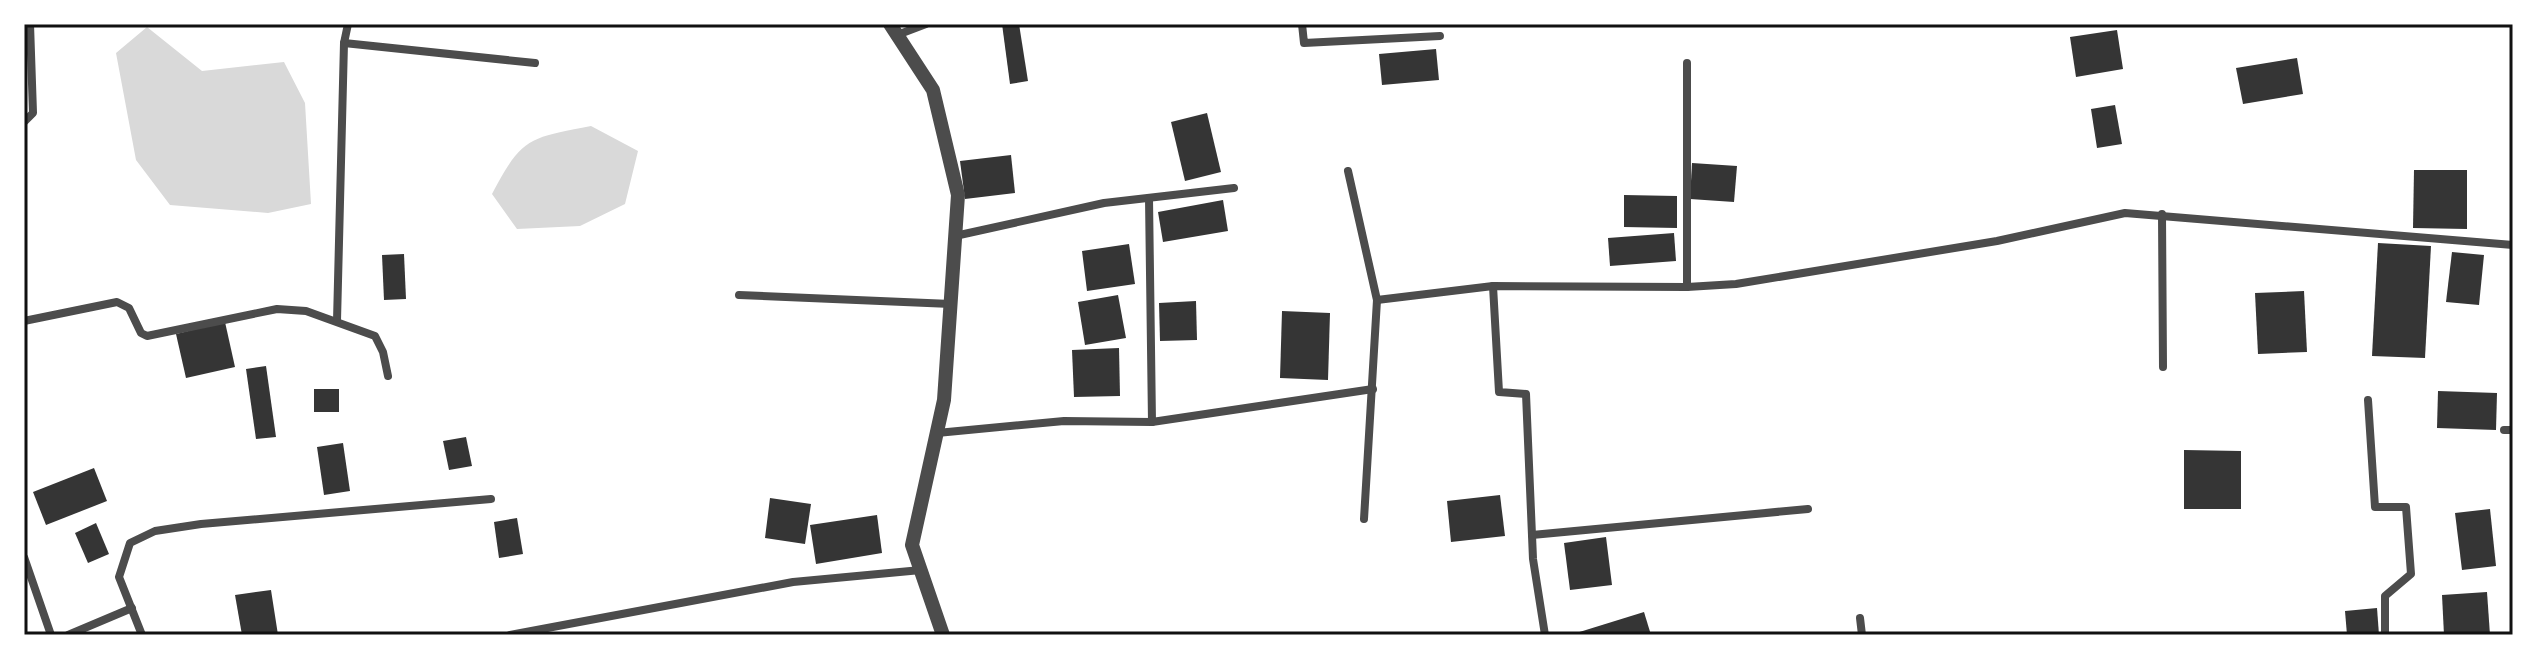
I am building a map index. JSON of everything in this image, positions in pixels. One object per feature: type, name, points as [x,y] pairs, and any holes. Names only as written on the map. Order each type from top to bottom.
[{"type":"street","points":[[24,122],[33,113],[29,76],[30,24]]},
{"type":"street","points":[[337,321],[344,43],[348,24]]},
{"type":"street","points":[[926,24],[894,29],[933,90],[958,195],[944,400],[912,545],[943,635]]},
{"type":"street","points":[[1302,24],[1304,43],[1440,36]]},
{"type":"street","points":[[344,43],[535,63]]},
{"type":"street","points":[[1687,63],[1687,287]]},
{"type":"street","points":[[1348,171],[1377,300],[1364,519]]},
{"type":"street","points":[[955,236],[1104,203],[1234,188]]},
{"type":"street","points":[[1149,198],[1152,422]]},
{"type":"street","points":[[1377,300],[1493,286],[1687,287],[1736,284],[1997,241],[2125,213],[2513,245]]},
{"type":"street","points":[[2162,214],[2163,367]]},
{"type":"street","points":[[1493,286],[1499,392],[1526,394],[1532,535],[1545,635]]},
{"type":"street","points":[[739,295],[951,304]]},
{"type":"street","points":[[24,321],[117,302],[129,308],[141,333],[147,336],[277,309],[306,311],[375,336],[383,352],[388,376]]},
{"type":"street","points":[[937,433],[1064,421],[1152,422],[1373,389]]},
{"type":"street","points":[[2368,400],[2375,507],[2406,507],[2411,574],[2385,596],[2385,635]]},
{"type":"street","points":[[142,635],[119,577],[130,543],[155,531],[201,524],[491,499]]},
{"type":"street","points":[[1532,535],[1808,509]]},
{"type":"street","points":[[24,557],[51,635]]},
{"type":"street","points":[[510,635],[793,582],[921,570]]},
{"type":"street","points":[[68,635],[132,608]]},
{"type":"street","points":[[1860,618],[1862,635]]},
{"type":"shaded area","points":[[147,27],[202,71],[284,62],[305,103],[311,204],[268,213],[170,205],[136,160],[116,53]]},
{"type":"shaded area","points":[[591,126],[638,151],[625,204],[580,226],[517,229],[492,194],[511,161],[540,138]]},
{"type":"building","points":[[1002,24],[1019,24],[1028,81],[1010,84]]},
{"type":"building","points":[[2117,30],[2123,69],[2076,77],[2070,37]]},
{"type":"building","points":[[1436,49],[1439,80],[1382,85],[1379,54]]},
{"type":"building","points":[[2297,58],[2303,94],[2243,104],[2236,68]]},
{"type":"building","points":[[2115,105],[2122,144],[2097,148],[2091,109]]},
{"type":"building","points":[[1207,113],[1221,172],[1185,181],[1171,122]]},
{"type":"building","points":[[1011,155],[1015,193],[965,199],[960,161]]},
{"type":"building","points":[[1692,163],[1737,166],[1734,202],[1690,199]]},
{"type":"building","points":[[2414,170],[2467,170],[2467,229],[2413,228]]},
{"type":"building","points":[[1624,195],[1677,196],[1677,228],[1624,227]]},
{"type":"building","points":[[1223,200],[1228,231],[1163,242],[1158,212]]},
{"type":"building","points":[[1674,233],[1676,261],[1610,266],[1608,238]]},
{"type":"building","points":[[2378,243],[2431,246],[2425,358],[2372,356]]},
{"type":"building","points":[[1129,244],[1135,284],[1087,291],[1082,251]]},
{"type":"building","points":[[2452,252],[2484,255],[2479,305],[2446,302]]},
{"type":"building","points":[[404,254],[406,299],[384,300],[382,255]]},
{"type":"building","points":[[2304,291],[2307,352],[2258,354],[2255,293]]},
{"type":"building","points":[[1118,295],[1126,338],[1085,345],[1078,302]]},
{"type":"building","points":[[1196,301],[1197,340],[1160,341],[1159,303]]},
{"type":"building","points":[[1282,311],[1330,313],[1328,380],[1280,378]]},
{"type":"building","points":[[225,322],[235,367],[186,378],[176,334]]},
{"type":"building","points":[[1119,348],[1120,396],[1074,397],[1072,350]]},
{"type":"building","points":[[266,366],[276,437],[256,439],[246,369]]},
{"type":"building","points":[[314,389],[339,389],[339,412],[314,412]]},
{"type":"building","points":[[2438,391],[2497,393],[2496,430],[2437,428]]},
{"type":"building","points":[[466,437],[472,466],[449,470],[443,441]]},
{"type":"building","points":[[343,443],[350,491],[324,495],[317,447]]},
{"type":"building","points":[[2184,450],[2241,451],[2241,509],[2184,509]]},
{"type":"building","points":[[94,468],[107,501],[46,525],[33,492]]},
{"type":"building","points":[[1500,495],[1505,536],[1451,542],[1447,501]]},
{"type":"building","points":[[770,498],[811,504],[805,544],[765,538]]},
{"type":"building","points":[[2490,509],[2496,566],[2462,570],[2455,513]]},
{"type":"building","points":[[877,515],[882,553],[816,564],[810,525]]},
{"type":"building","points":[[517,518],[523,554],[499,558],[494,522]]},
{"type":"building","points":[[96,523],[109,554],[88,563],[75,533]]},
{"type":"building","points":[[1606,537],[1612,585],[1570,590],[1564,543]]},
{"type":"building","points":[[271,590],[278,635],[242,635],[235,595]]},
{"type":"building","points":[[2487,592],[2490,635],[2444,635],[2442,595]]},
{"type":"building","points":[[2377,608],[2379,635],[2347,635],[2345,611]]},
{"type":"building","points":[[1644,612],[1651,635],[1573,635],[1573,634]]}]
